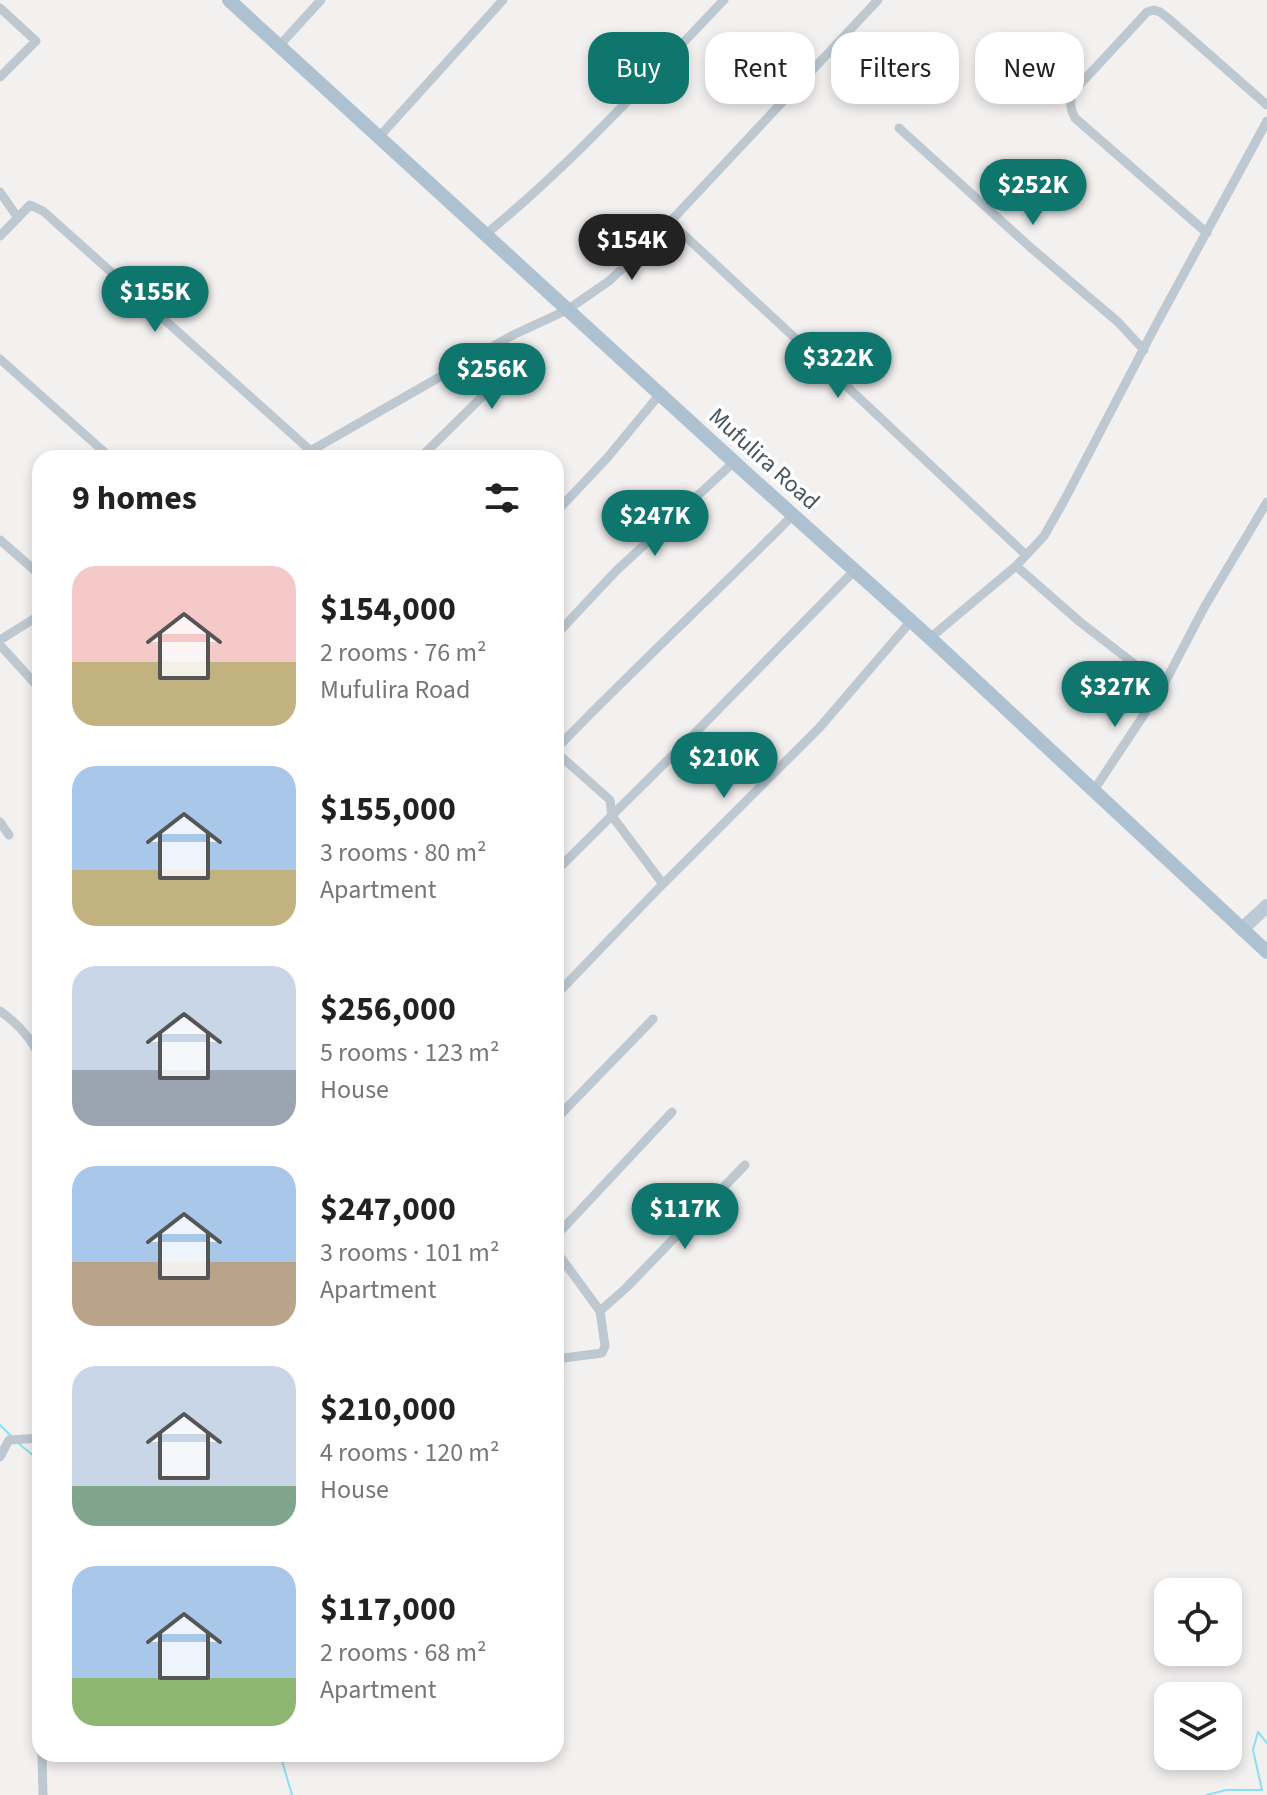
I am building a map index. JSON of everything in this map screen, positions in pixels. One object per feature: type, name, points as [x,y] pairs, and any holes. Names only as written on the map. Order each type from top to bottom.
[{"type":"main road","name":"Mufulira Road","points":[[229,0],[930,638],[1267,952]]},
{"type":"street","points":[[279,46],[321,0]]},
{"type":"street","points":[[379,137],[503,0]]},
{"type":"street","points":[[486,234],[528,200],[580,149],[724,0]]},
{"type":"street","points":[[313,450],[495,345],[567,310],[609,281],[670,222],[878,0]]},
{"type":"street","points":[[0,8],[36,41],[0,77]]},
{"type":"street","points":[[1207,233],[1075,118],[1070,111],[1072,93],[1147,12],[1154,10],[1169,19],[1267,105]]},
{"type":"street","points":[[930,638],[1016,566],[1044,536],[1267,121]]},
{"type":"street","points":[[899,128],[1118,322],[1144,350]]},
{"type":"street","points":[[0,192],[18,218]]},
{"type":"street","points":[[0,236],[30,205],[43,211],[310,450]]},
{"type":"street","points":[[670,222],[1026,555]]},
{"type":"street","points":[[428,450],[500,379],[504,366],[495,345]]},
{"type":"street","points":[[0,359],[102,450]]},
{"type":"street","points":[[564,504],[608,457],[660,394]]},
{"type":"street","points":[[564,626],[616,571],[734,462]]},
{"type":"street","points":[[1094,790],[1163,686],[1205,606],[1267,502]]},
{"type":"street","points":[[564,742],[618,685],[793,515]]},
{"type":"street","points":[[0,540],[32,568]]},
{"type":"street","points":[[1016,566],[1080,622],[1163,686]]},
{"type":"street","points":[[564,863],[855,570]]},
{"type":"street","points":[[32,620],[0,642],[32,680]]},
{"type":"street","points":[[564,987],[820,727],[911,621]]},
{"type":"street","points":[[564,758],[610,800],[612,816],[663,884]]},
{"type":"street","points":[[0,822],[9,835]]},
{"type":"street","points":[[1242,929],[1267,906]]},
{"type":"street","points":[[0,1011],[13,1020],[32,1041]]},
{"type":"street","points":[[564,1111],[653,1019]]},
{"type":"street","points":[[564,1227],[672,1112]]},
{"type":"street","points":[[600,1311],[745,1165]]},
{"type":"street","points":[[564,1262],[600,1311],[605,1346],[602,1353],[564,1358]]},
{"type":"street","points":[[0,1457],[9,1440],[32,1439]]},
{"type":"street","points":[[42,1762],[43,1795]]},
{"type":"waterway","points":[[0,1425],[11,1436]]},
{"type":"waterway","points":[[18,1443],[32,1454]]},
{"type":"waterway","points":[[1207,1795],[1226,1790],[1262,1790],[1253,1750],[1258,1732],[1267,1743]]},
{"type":"waterway","points":[[282,1762],[292,1795]]}]
